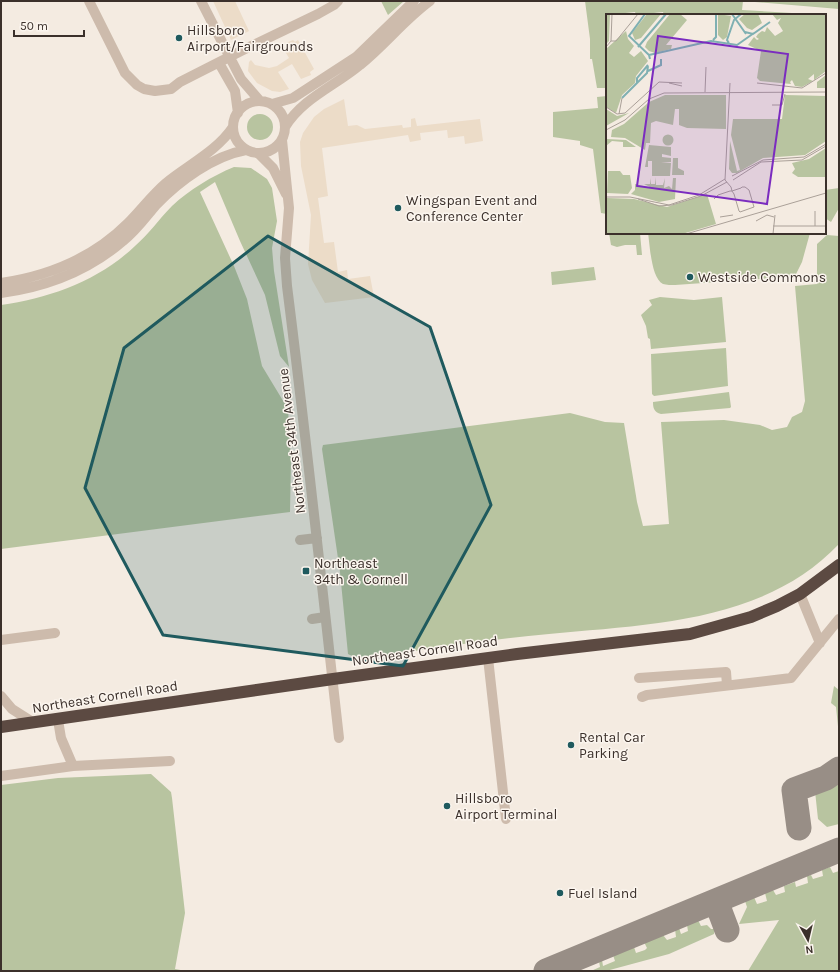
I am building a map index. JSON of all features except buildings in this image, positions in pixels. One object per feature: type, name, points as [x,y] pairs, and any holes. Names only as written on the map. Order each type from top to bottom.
[{"type":"highway","name":"Northeast Cornell Road","points":[[1,727],[488,658],[690,634],[751,617],[800,594],[839,565]]},
{"type":"street","points":[[89,1],[124,73],[130,80],[144,89],[155,91],[171,89],[180,82],[318,14],[338,1]]},
{"type":"street","points":[[201,1],[246,86],[260,101]]},
{"type":"street","points":[[1,283],[46,274],[74,262],[97,248],[127,224],[164,185],[220,144],[233,127],[238,113],[247,104],[260,101],[272,104],[293,98],[356,57],[414,1]]},
{"type":"street","points":[[1,293],[48,284],[91,264],[124,241],[182,182],[226,155],[246,150],[258,153],[271,150],[282,140],[285,127],[300,108],[359,66],[413,14],[430,1]]},
{"type":"street","points":[[219,63],[235,91],[238,113]]},
{"type":"street","points":[[272,104],[281,113],[285,127]]},
{"type":"street","points":[[233,127],[237,141],[246,150]]},
{"type":"street","name":"Northeast 34th Avenue","points":[[282,140],[290,219],[285,268],[340,738]]},
{"type":"street","name":"Northeast 34th Avenue","points":[[258,153],[273,168],[288,199]]},
{"type":"street","points":[[300,540],[317,538]]},
{"type":"street","points":[[800,594],[820,643]]},
{"type":"street","points":[[312,619],[325,617]]},
{"type":"street","points":[[642,697],[647,695],[791,678],[839,619]]},
{"type":"street","points":[[1,640],[55,633]]},
{"type":"street","points":[[488,658],[506,819]]},
{"type":"street","points":[[639,678],[726,672],[727,685]]},
{"type":"street","points":[[1,696],[12,709],[34,723]]},
{"type":"street","points":[[58,720],[61,738],[73,766]]},
{"type":"street","points":[[1,776],[73,766],[170,761]]},
{"type":"highlighted area","points":[[268,236],[430,327],[491,505],[403,666],[163,635],[85,488],[124,348]]},
{"type":"green space","points":[[381,1],[404,1],[388,15]]},
{"type":"green space","points":[[585,1],[743,1],[742,10],[792,13],[664,14],[663,12],[636,14],[635,12],[606,14],[606,88],[597,88],[592,59],[590,59],[590,39]]},
{"type":"green space","points":[[743,1],[839,1],[839,9]]},
{"type":"green space","points":[[606,96],[606,214],[601,213],[593,149],[580,145],[580,141],[553,137],[553,112],[598,108],[597,97]]},
{"type":"green space","points":[[260,114],[269,118],[273,127],[269,136],[260,140],[251,136],[247,127],[251,118]]},
{"type":"green space","points":[[234,167],[251,168],[267,179],[272,188],[277,221],[272,248],[274,271],[289,367],[280,356],[265,295],[215,182],[200,192],[234,266],[247,299],[262,366],[288,409],[291,461],[290,512],[1,549],[1,305],[37,298],[55,292],[72,286],[105,269],[121,258],[140,241],[172,206],[186,194],[209,179]]},
{"type":"green space","points":[[839,188],[839,208],[831,222],[826,219],[826,190]]},
{"type":"green space","points":[[609,234],[640,234],[642,255],[637,255],[636,245],[617,247],[611,245]]},
{"type":"green space","points":[[648,234],[810,234],[802,262],[796,274],[787,277],[667,285],[659,281],[652,261]]},
{"type":"green space","points":[[827,235],[839,236],[839,544],[809,570],[776,590],[741,605],[704,615],[626,627],[527,636],[372,657],[352,656],[348,654],[340,572],[322,449],[323,445],[570,413],[605,422],[624,423],[637,502],[643,526],[669,524],[661,422],[724,420],[760,425],[772,430],[787,427],[792,417],[802,412],[805,401],[795,286],[817,284],[817,244]]},
{"type":"green space","points":[[594,267],[596,280],[552,285],[551,272]]},
{"type":"green space","points":[[660,297],[694,300],[722,297],[726,342],[651,349],[650,339],[648,338],[646,326],[641,315],[652,305],[649,300]]},
{"type":"green space","points":[[726,348],[728,386],[654,396],[652,394],[651,354]]},
{"type":"green space","points":[[729,392],[730,408],[661,414],[654,410],[653,406],[653,402]]},
{"type":"green space","points":[[834,686],[839,690],[839,736],[836,707],[831,703]]},
{"type":"green space","points":[[151,774],[171,792],[185,913],[175,969],[186,971],[1,971],[1,785],[58,778]]},
{"type":"green space","points":[[839,778],[839,824],[827,827],[818,819],[815,791]]},
{"type":"green space","points":[[830,867],[833,873],[839,871],[839,971],[748,971],[779,920],[739,924],[747,907],[745,901],[754,897],[757,904],[767,901],[765,893],[773,890],[776,895],[785,892],[784,886],[795,882],[796,887],[808,883],[807,876],[811,875],[813,879],[823,876],[822,870]]},
{"type":"green space","points":[[698,920],[701,926],[707,925],[711,929],[715,929],[714,934],[669,954],[606,971],[591,971],[600,967],[599,961],[602,960],[603,966],[615,961],[613,955],[634,947],[636,953],[645,950],[647,948],[644,942],[663,935],[667,940],[676,937],[675,929],[679,928],[681,934],[688,931],[687,925]]},
{"type":"shaded area","points":[[213,1],[235,1],[249,31],[231,40]]},
{"type":"shaded area","points":[[293,40],[295,42],[298,40],[314,69],[310,72],[311,75],[301,79],[292,64],[278,72],[289,89],[280,92],[272,91],[257,83],[248,71],[249,62],[251,60],[255,65],[269,68],[277,66],[289,58],[283,48],[287,46],[286,43]]},
{"type":"shaded area","points":[[344,99],[348,126],[357,125],[365,129],[402,125],[403,128],[411,127],[411,119],[415,118],[417,126],[480,119],[483,141],[465,144],[464,136],[448,138],[447,130],[420,133],[421,140],[410,142],[408,135],[322,148],[328,196],[318,198],[324,243],[334,242],[338,272],[347,270],[348,279],[370,276],[374,297],[325,303],[312,280],[308,264],[311,215],[301,166],[300,142],[303,133],[314,117],[324,109]]},
{"type":"taxiway","points":[[799,828],[794,790],[826,778],[839,769]]},
{"type":"taxiway","points":[[546,971],[839,850]]},
{"type":"taxiway","points":[[716,901],[727,930]]},
{"type":"place","name":"Hillsboro Airport/Fairgrounds","points":[[179,38]]},
{"type":"place","name":"Wingspan Event and Conference Center","points":[[398,208]]},
{"type":"place","name":"Westside Commons","points":[[690,277]]},
{"type":"place","name":"Northeast 34th & Cornell","points":[[306,571]]},
{"type":"place","name":"Rental Car Parking","points":[[571,745]]},
{"type":"place","name":"Hillsboro Airport Terminal","points":[[447,806]]},
{"type":"place","name":"Fuel Island","points":[[560,893]]}]
